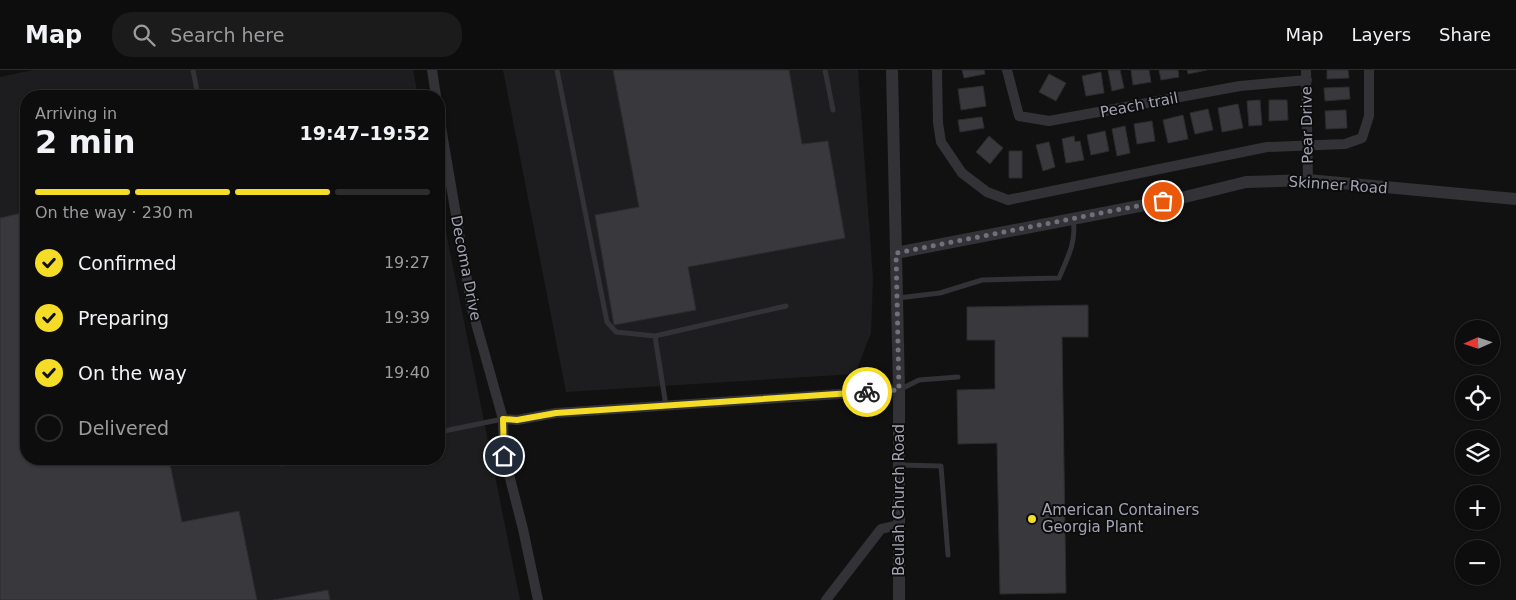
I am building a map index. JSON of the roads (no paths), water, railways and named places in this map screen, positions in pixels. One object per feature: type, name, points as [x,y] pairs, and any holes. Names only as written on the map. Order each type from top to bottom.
[{"type":"street","points":[[432,70],[435,90]]},
{"type":"street","name":"Beulah Church Road","points":[[892,70],[896,253],[895,298],[899,390],[899,600]]},
{"type":"street","points":[[937,70],[938,123],[941,142],[962,173],[987,192],[1008,200],[1042,196],[1267,147],[1345,144],[1362,138],[1369,116],[1369,70]]},
{"type":"street","name":"Peach trail","points":[[1007,70],[1019,116],[1049,121],[1306,75]]},
{"type":"street","name":"Pear Drive","points":[[1306,75],[1308,180]]},
{"type":"street","name":"Decoma Drive","points":[[445,149],[472,309],[503,419],[504,456],[521,519],[538,600]]},
{"type":"street","name":"Skinner Road","points":[[896,253],[1073,219],[1246,182],[1308,180],[1516,199]]},
{"type":"street","points":[[503,419],[517,420],[556,413],[899,390]]},
{"type":"street","points":[[826,600],[881,529],[898,525]]},
{"type":"lane","points":[[193,70],[197,90]]},
{"type":"lane","points":[[557,70],[606,322],[616,332],[655,336],[786,306]]},
{"type":"lane","points":[[825,70],[832,110]]},
{"type":"lane","points":[[895,298],[940,294],[982,280],[1059,278],[1072,248],[1075,230],[1073,219]]},
{"type":"lane","points":[[655,336],[666,406]]},
{"type":"lane","points":[[899,390],[919,380],[958,377]]},
{"type":"lane","points":[[445,431],[503,419]]},
{"type":"lane","points":[[898,465],[941,466],[948,555]]},
{"type":"place","name":"American Containers Georgia Plant","points":[[1032,519]]}]
